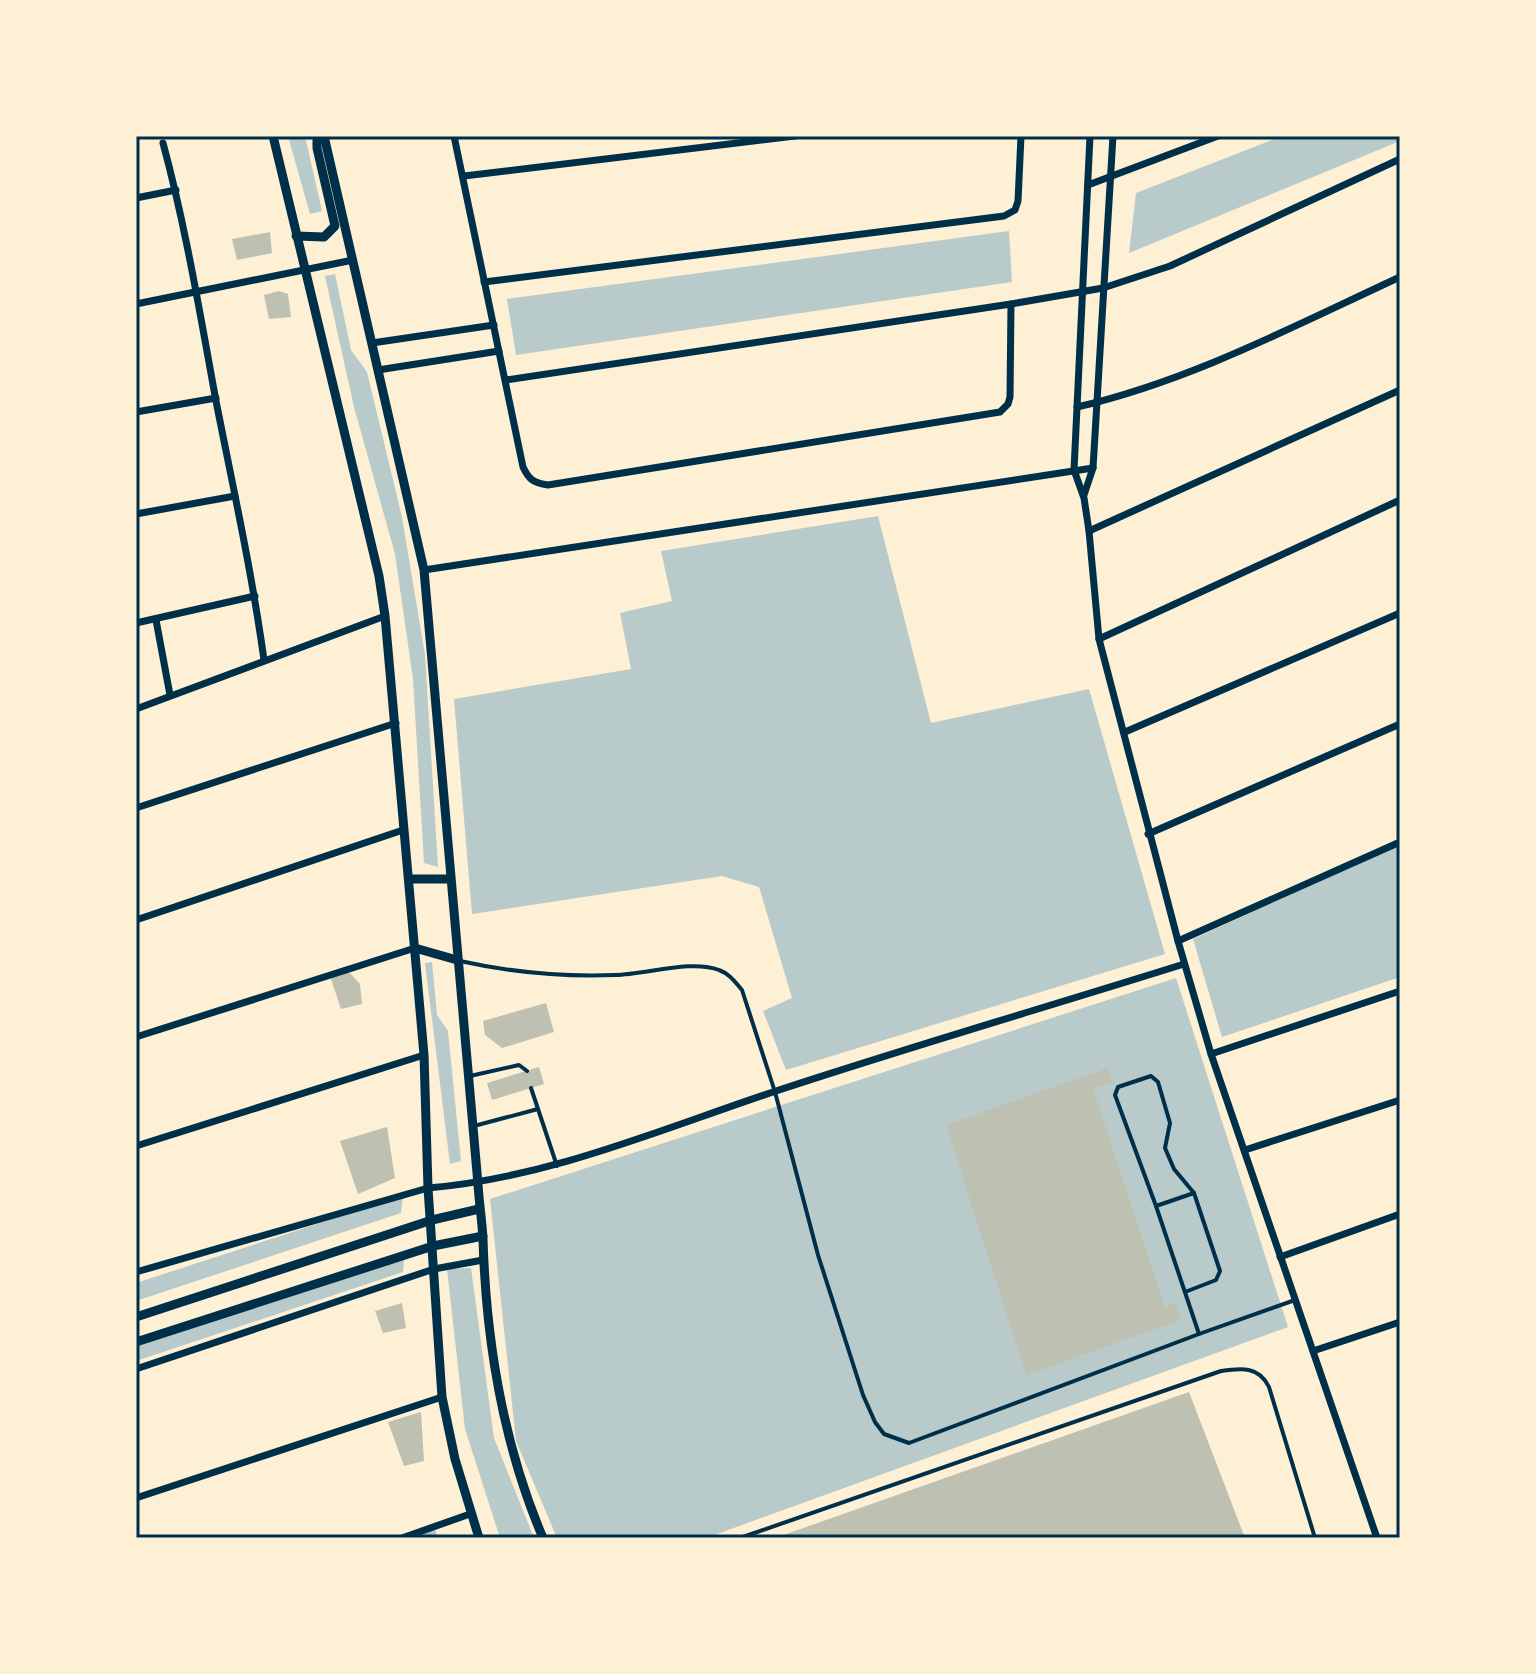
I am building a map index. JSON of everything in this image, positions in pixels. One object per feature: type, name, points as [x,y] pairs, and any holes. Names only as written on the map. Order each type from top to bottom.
[{"type":"street","points":[[273,136],[376,561],[385,616],[424,1055],[428,1188],[442,1397],[455,1459],[479,1538]]},
{"type":"street","points":[[296,236],[324,237],[335,226],[317,136]]},
{"type":"street","points":[[324,136],[424,570],[483,1260],[497,1383],[509,1445],[524,1495],[543,1538]]},
{"type":"street","points":[[454,136],[523,467],[528,478],[536,483],[548,485],[1000,412],[1010,397],[1011,304]]},
{"type":"street","points":[[464,176],[795,136]]},
{"type":"street","points":[[484,282],[996,218],[1015,210],[1019,195],[1021,136]]},
{"type":"street","points":[[1090,136],[1074,470],[1084,498],[1089,531],[1099,639],[1125,732],[1148,834],[1211,1054],[1377,1538]]},
{"type":"street","points":[[1084,498],[1093,468],[1113,136]]},
{"type":"street","points":[[1088,185],[1218,136]]},
{"type":"street","points":[[163,143],[197,293],[255,596],[264,660]]},
{"type":"street","points":[[506,380],[1103,288],[1170,266],[1400,159]]},
{"type":"street","points":[[136,198],[176,190]]},
{"type":"street","points":[[136,304],[353,260]]},
{"type":"street","points":[[1077,407],[1194,369],[1400,277]]},
{"type":"street","points":[[372,343],[494,325]]},
{"type":"street","points":[[378,370],[499,351]]},
{"type":"street","points":[[1089,531],[1400,390]]},
{"type":"street","points":[[136,412],[216,398]]},
{"type":"street","points":[[424,570],[1093,468]]},
{"type":"street","points":[[136,514],[235,496]]},
{"type":"street","points":[[1099,639],[1400,500]]},
{"type":"street","points":[[136,623],[255,596]]},
{"type":"street","points":[[1125,732],[1400,613]]},
{"type":"street","points":[[136,709],[385,616]]},
{"type":"street","points":[[156,620],[170,695]]},
{"type":"street","points":[[136,808],[396,723]]},
{"type":"street","points":[[1148,834],[1400,724]]},
{"type":"street","points":[[136,920],[403,830]]},
{"type":"street","points":[[1178,941],[1400,842]]},
{"type":"street","points":[[410,879],[450,879]]},
{"type":"street","points":[[136,1037],[415,948],[457,960]]},
{"type":"street","points":[[136,1272],[428,1188],[478,1184],[557,1166],[775,1092],[1184,964]]},
{"type":"street","points":[[1211,1054],[1400,991]]},
{"type":"street","points":[[136,1146],[424,1055]]},
{"type":"street","points":[[1245,1150],[1400,1100]]},
{"type":"street","points":[[136,1317],[432,1220],[479,1209]]},
{"type":"street","points":[[1280,1257],[1400,1214]]},
{"type":"street","points":[[136,1342],[433,1246],[483,1236]]},
{"type":"street","points":[[136,1369],[434,1269],[483,1260]]},
{"type":"street","points":[[1313,1351],[1400,1322]]},
{"type":"street","points":[[136,1498],[442,1397]]},
{"type":"street","points":[[402,1538],[470,1514]]},
{"type":"lane","points":[[457,960],[569,976],[619,975],[680,967],[717,969],[731,976],[742,990],[775,1092],[818,1255],[863,1395],[875,1422],[884,1434],[893,1439],[909,1443],[1295,1300]]},
{"type":"lane","points":[[468,1076],[519,1065],[527,1071]]},
{"type":"lane","points":[[1185,1292],[1216,1280],[1220,1275],[1194,1193],[1174,1169],[1165,1148],[1170,1123],[1158,1082],[1154,1077],[1146,1077],[1118,1087],[1115,1095],[1199,1334]]},
{"type":"lane","points":[[531,1088],[557,1166]]},
{"type":"lane","points":[[472,1126],[538,1109]]},
{"type":"lane","points":[[1156,1206],[1194,1193]]},
{"type":"lane","points":[[740,1538],[1221,1371],[1238,1369],[1253,1370],[1265,1378],[1315,1538]]},
{"type":"shaded area","points":[[288,136],[305,136],[322,211],[310,214]]},
{"type":"shaded area","points":[[1282,136],[1400,136],[1400,141],[1129,253],[1136,193]]},
{"type":"shaded area","points":[[1009,231],[1012,282],[516,355],[507,299]]},
{"type":"shaded area","points":[[335,274],[351,350],[367,372],[402,517],[425,655],[438,867],[424,863],[413,679],[395,554],[354,407],[325,276]]},
{"type":"shaded area","points":[[878,516],[931,723],[1089,689],[1165,954],[786,1070],[763,1011],[792,998],[759,887],[722,876],[472,914],[454,699],[631,669],[620,613],[672,601],[661,551]]},
{"type":"shaded area","points":[[1400,845],[1400,977],[1222,1037],[1193,939]]},
{"type":"shaded area","points":[[432,962],[437,1015],[448,1031],[461,1161],[450,1164],[425,963]]},
{"type":"shaded area","points":[[1176,978],[1288,1327],[706,1538],[557,1538],[516,1441],[490,1199]]},
{"type":"shaded area","points":[[403,1196],[401,1213],[136,1301],[136,1283]]},
{"type":"shaded area","points":[[404,1259],[403,1272],[136,1361],[136,1346]]},
{"type":"shaded area","points":[[471,1268],[494,1438],[534,1538],[500,1538],[465,1429],[447,1269]]},
{"type":"building","points":[[270,232],[272,253],[237,260],[232,239]]},
{"type":"building","points":[[279,291],[288,294],[291,317],[269,319],[264,295]]},
{"type":"building","points":[[347,970],[360,984],[362,1004],[341,1009],[330,976]]},
{"type":"building","points":[[546,1003],[554,1032],[502,1048],[485,1035],[483,1021]]},
{"type":"building","points":[[539,1067],[544,1084],[492,1100],[487,1083]]},
{"type":"building","points":[[1108,1068],[1113,1082],[1093,1089],[1165,1307],[1176,1303],[1181,1320],[1026,1375],[946,1125]]},
{"type":"building","points":[[387,1127],[395,1178],[358,1194],[340,1141]]},
{"type":"building","points":[[402,1303],[406,1328],[383,1333],[375,1311]]},
{"type":"building","points":[[1189,1392],[1245,1538],[775,1538]]},
{"type":"building","points":[[421,1412],[424,1461],[404,1466],[388,1422]]},
{"type":"building","points":[[435,1529],[438,1538],[411,1538]]}]
